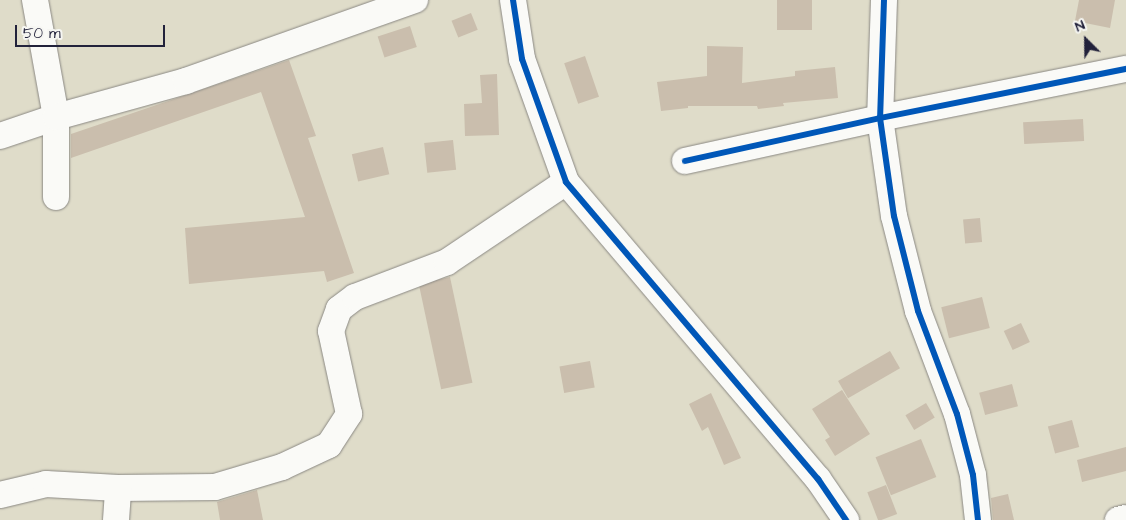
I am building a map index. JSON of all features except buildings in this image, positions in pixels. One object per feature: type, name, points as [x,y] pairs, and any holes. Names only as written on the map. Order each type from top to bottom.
[{"type":"street","points":[[35,0],[56,117],[56,197]]},
{"type":"street","points":[[0,136],[56,117],[186,81],[415,0]]},
{"type":"street","points":[[513,0],[522,59],[566,182],[818,479],[846,520]]},
{"type":"street","points":[[884,0],[880,118],[894,216],[918,311],[957,414],[973,475],[978,520]]},
{"type":"street","points":[[685,161],[880,118],[1126,69]]},
{"type":"street","points":[[0,495],[46,484],[118,488],[214,487],[282,467],[329,444],[349,414],[331,331],[339,309],[355,297],[447,262],[566,182]]},
{"type":"street","points":[[116,520],[118,488]]},
{"type":"street","points":[[1118,520],[1126,518]]},
{"type":"cycle path","points":[[513,0],[522,59],[566,182],[818,479],[846,520]]},
{"type":"cycle path","points":[[884,0],[880,118],[894,216],[918,311],[957,414],[973,475],[978,520]]},
{"type":"cycle path","points":[[685,161],[880,118],[1126,69]]}]
